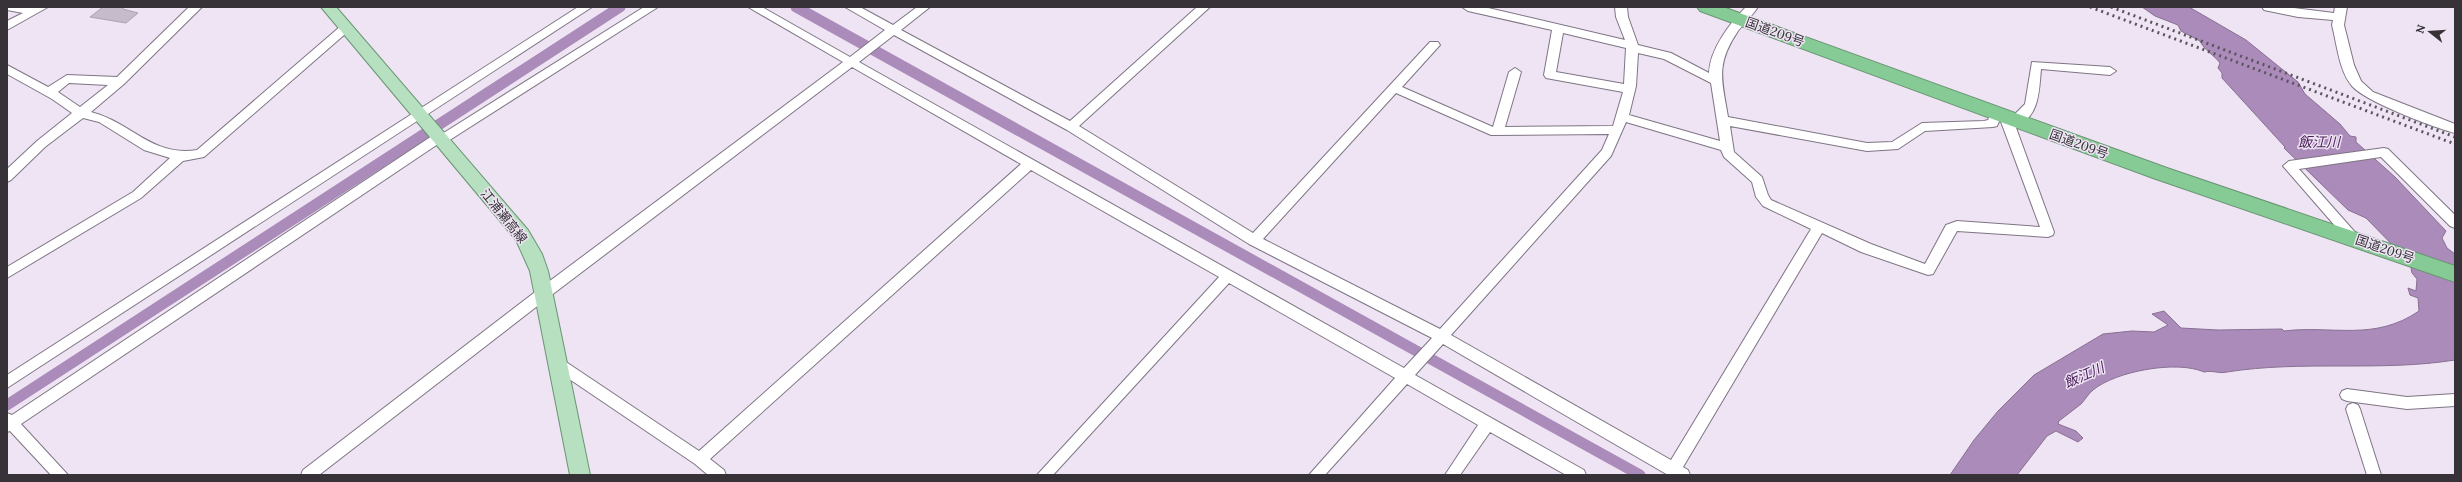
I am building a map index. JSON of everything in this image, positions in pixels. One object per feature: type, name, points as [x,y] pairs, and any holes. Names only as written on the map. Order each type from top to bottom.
[{"type":"highway","name":"国道209号","points":[[1706,7],[1746,13],[2006,117],[2455,274]]},
{"type":"main road","name":"江浦瀬高線","points":[[328,7],[522,235],[533,254],[544,293],[580,475]]},
{"type":"street","points":[[10,7],[38,9]]},
{"type":"street","points":[[7,177],[41,144],[120,81],[196,7]]},
{"type":"street","points":[[7,382],[421,118],[586,7]]},
{"type":"street","points":[[60,475],[8,422],[440,138],[652,7]]},
{"type":"street","points":[[754,7],[1228,276],[1408,374],[1488,423],[1580,475]]},
{"type":"street","points":[[851,7],[893,32],[1071,127],[1254,240],[1443,337],[1678,472],[1819,227]]},
{"type":"street","points":[[308,475],[544,293],[893,32],[924,7]]},
{"type":"street","points":[[1071,127],[1204,7]]},
{"type":"street","points":[[1468,7],[1632,46],[1667,56],[1718,82]]},
{"type":"street","points":[[1316,475],[1443,337],[1607,153],[1618,130],[1622,117],[1632,66],[1632,46],[1621,7]]},
{"type":"street","points":[[2268,7],[2340,12],[2340,36],[2348,65],[2356,83],[2363,90],[2376,98],[2455,128]]},
{"type":"street","points":[[9,27],[38,9]]},
{"type":"street","points":[[1746,13],[1716,63],[1728,154],[1758,180],[1762,197],[1767,202],[1866,248],[1928,270],[1951,228],[1957,226],[2048,232],[2006,117]]},
{"type":"street","points":[[7,69],[49,92],[80,113],[104,119],[148,147],[180,157],[200,154],[346,28]]},
{"type":"street","points":[[1558,28],[1550,75],[1627,89]]},
{"type":"street","points":[[1254,240],[1434,45]]},
{"type":"street","points":[[1723,120],[1867,147],[1881,147],[1904,141],[1922,127],[1984,125],[1993,123],[2031,106],[2036,65],[2110,71]]},
{"type":"street","points":[[1498,131],[1515,72]]},
{"type":"street","points":[[49,92],[67,79],[120,81]]},
{"type":"street","points":[[1395,88],[1491,131],[1618,130]]},
{"type":"street","points":[[1622,117],[1726,147]]},
{"type":"street","points":[[2355,239],[2289,166],[2384,152],[2455,223]]},
{"type":"street","points":[[7,273],[137,195],[180,157]]},
{"type":"street","points":[[700,459],[1030,164]]},
{"type":"street","points":[[1044,475],[1228,276]]},
{"type":"street","points":[[558,364],[700,459],[719,475]]},
{"type":"street","points":[[2374,475],[2350,402],[2407,403],[2455,400]]},
{"type":"street","points":[[1452,475],[1488,423]]},
{"type":"water","name":"飯江川","points":[[2142,7],[2189,7],[2246,40],[2298,82],[2305,94],[2340,124],[2350,136],[2356,137],[2356,142],[2395,177],[2446,231],[2442,238],[2447,248],[2455,254],[2455,360],[2398,365],[2284,367],[2224,372],[2204,372],[2178,367],[2147,369],[2116,377],[2093,390],[2081,404],[2059,421],[2058,424],[2076,431],[2083,438],[2078,442],[2056,431],[2047,436],[2017,475],[1950,475],[1974,440],[1998,411],[2034,375],[2103,334],[2132,331],[2154,332],[2168,325],[2152,314],[2164,311],[2181,328],[2218,330],[2282,329],[2284,331],[2369,329],[2402,321],[2419,311],[2418,298],[2410,295],[2408,288],[2416,291],[2417,279],[2412,273],[2410,263],[2366,218],[2348,210],[2284,148],[2285,147],[2222,78],[2222,73],[2218,68],[2220,63],[2200,41],[2181,31],[2178,25],[2155,16]]},
{"type":"building","points":[[103,7],[123,7],[123,9],[138,13],[126,23],[90,17]]},
{"type":"waterway","points":[[7,405],[620,7]]},
{"type":"waterway","points":[[796,7],[1640,475]]},
{"type":"railway","points":[[2090,7],[2455,144]]},
{"type":"railway","points":[[2111,7],[2455,137]]}]
